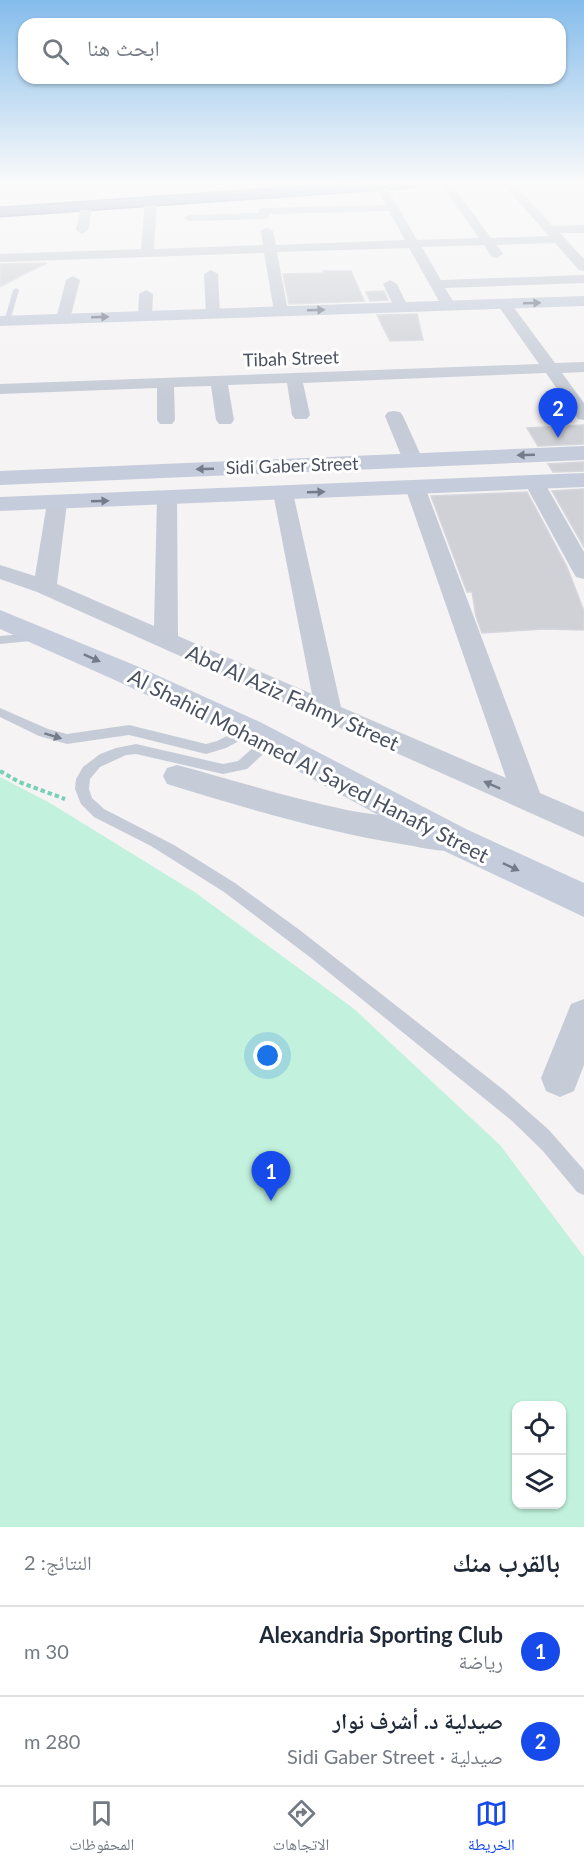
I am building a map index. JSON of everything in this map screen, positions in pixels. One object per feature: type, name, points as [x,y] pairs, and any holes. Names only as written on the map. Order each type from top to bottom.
[{"type":"street","points":[[271,254],[280,311]]},
{"type":"street","points":[[420,254],[449,306]]},
{"type":"street","points":[[496,254],[500,260]]},
{"type":"street","points":[[211,274],[213,314]]},
{"type":"street","points":[[436,284],[584,279]]},
{"type":"street","points":[[63,319],[73,280]]},
{"type":"street","points":[[390,284],[401,308]]},
{"type":"street","points":[[145,316],[146,294]]},
{"type":"street","points":[[3,321],[584,301]]},
{"type":"street","points":[[504,304],[584,415]]},
{"type":"street","name":"Tibah Street","points":[[0,389],[584,367]]},
{"type":"street","points":[[294,378],[301,416]]},
{"type":"street","points":[[219,381],[225,420]]},
{"type":"street","points":[[165,383],[166,420]]},
{"type":"street","points":[[394,417],[413,460]]},
{"type":"street","name":"Sidi Gaber Street","points":[[0,478],[584,453]]},
{"type":"street","name":"Sidi Gaber Street","points":[[0,504],[584,480]]},
{"type":"street","points":[[534,482],[584,572]]},
{"type":"street","points":[[415,487],[528,800]]},
{"type":"street","points":[[284,493],[329,712]]},
{"type":"street","points":[[166,640],[167,498]]},
{"type":"street","points":[[45,587],[57,503]]},
{"type":"street","name":"Abd Al Aziz Fahmy Street","points":[[0,572],[45,587],[584,825]]},
{"type":"street","name":"Al Shahid Mohamed Al Sayed Hanafy Street","points":[[0,619],[46,637],[259,735],[453,839],[584,901]]},
{"type":"street","points":[[177,776],[327,817],[383,829],[453,839]]},
{"type":"street","points":[[560,1078],[584,1016]]},
{"type":"lane","points":[[3,321],[16,290]]},
{"type":"lane","points":[[0,640],[46,637]]},
{"type":"lane","points":[[0,712],[44,733],[67,740],[129,730],[206,749],[259,735]]},
{"type":"lane","points":[[259,735],[242,765],[233,769],[223,769],[136,749],[110,754],[88,770],[83,781],[83,792],[87,803],[96,811],[216,879],[279,921],[537,1131],[584,1185]]},
{"type":"path","points":[[0,771],[19,782],[96,811]]},
{"type":"green space","points":[[0,777],[50,803],[196,893],[353,1008],[500,1145],[584,1257],[584,1527],[0,1527]]},
{"type":"building","points":[[47,263],[22,275],[0,287],[0,264]]},
{"type":"building","points":[[323,271],[351,271],[364,301],[289,304],[283,274],[324,273]]},
{"type":"building","points":[[384,291],[388,300],[370,301],[366,292]]},
{"type":"building","points":[[417,314],[423,340],[390,341],[377,315]]},
{"type":"building","points":[[584,425],[584,444],[538,446],[527,428]]},
{"type":"building","points":[[584,462],[584,471],[553,472],[548,464]]},
{"type":"building","points":[[584,489],[584,547],[552,491]]},
{"type":"building","points":[[527,492],[567,567],[584,611],[584,630],[544,629],[482,633],[476,616],[472,592],[467,592],[431,496]]},
{"type":"place","name":"صيدلية د. أشرف نوار","points":[[558,438]]},
{"type":"place","name":"Alexandria Sporting Club","points":[[271,1201]]}]
